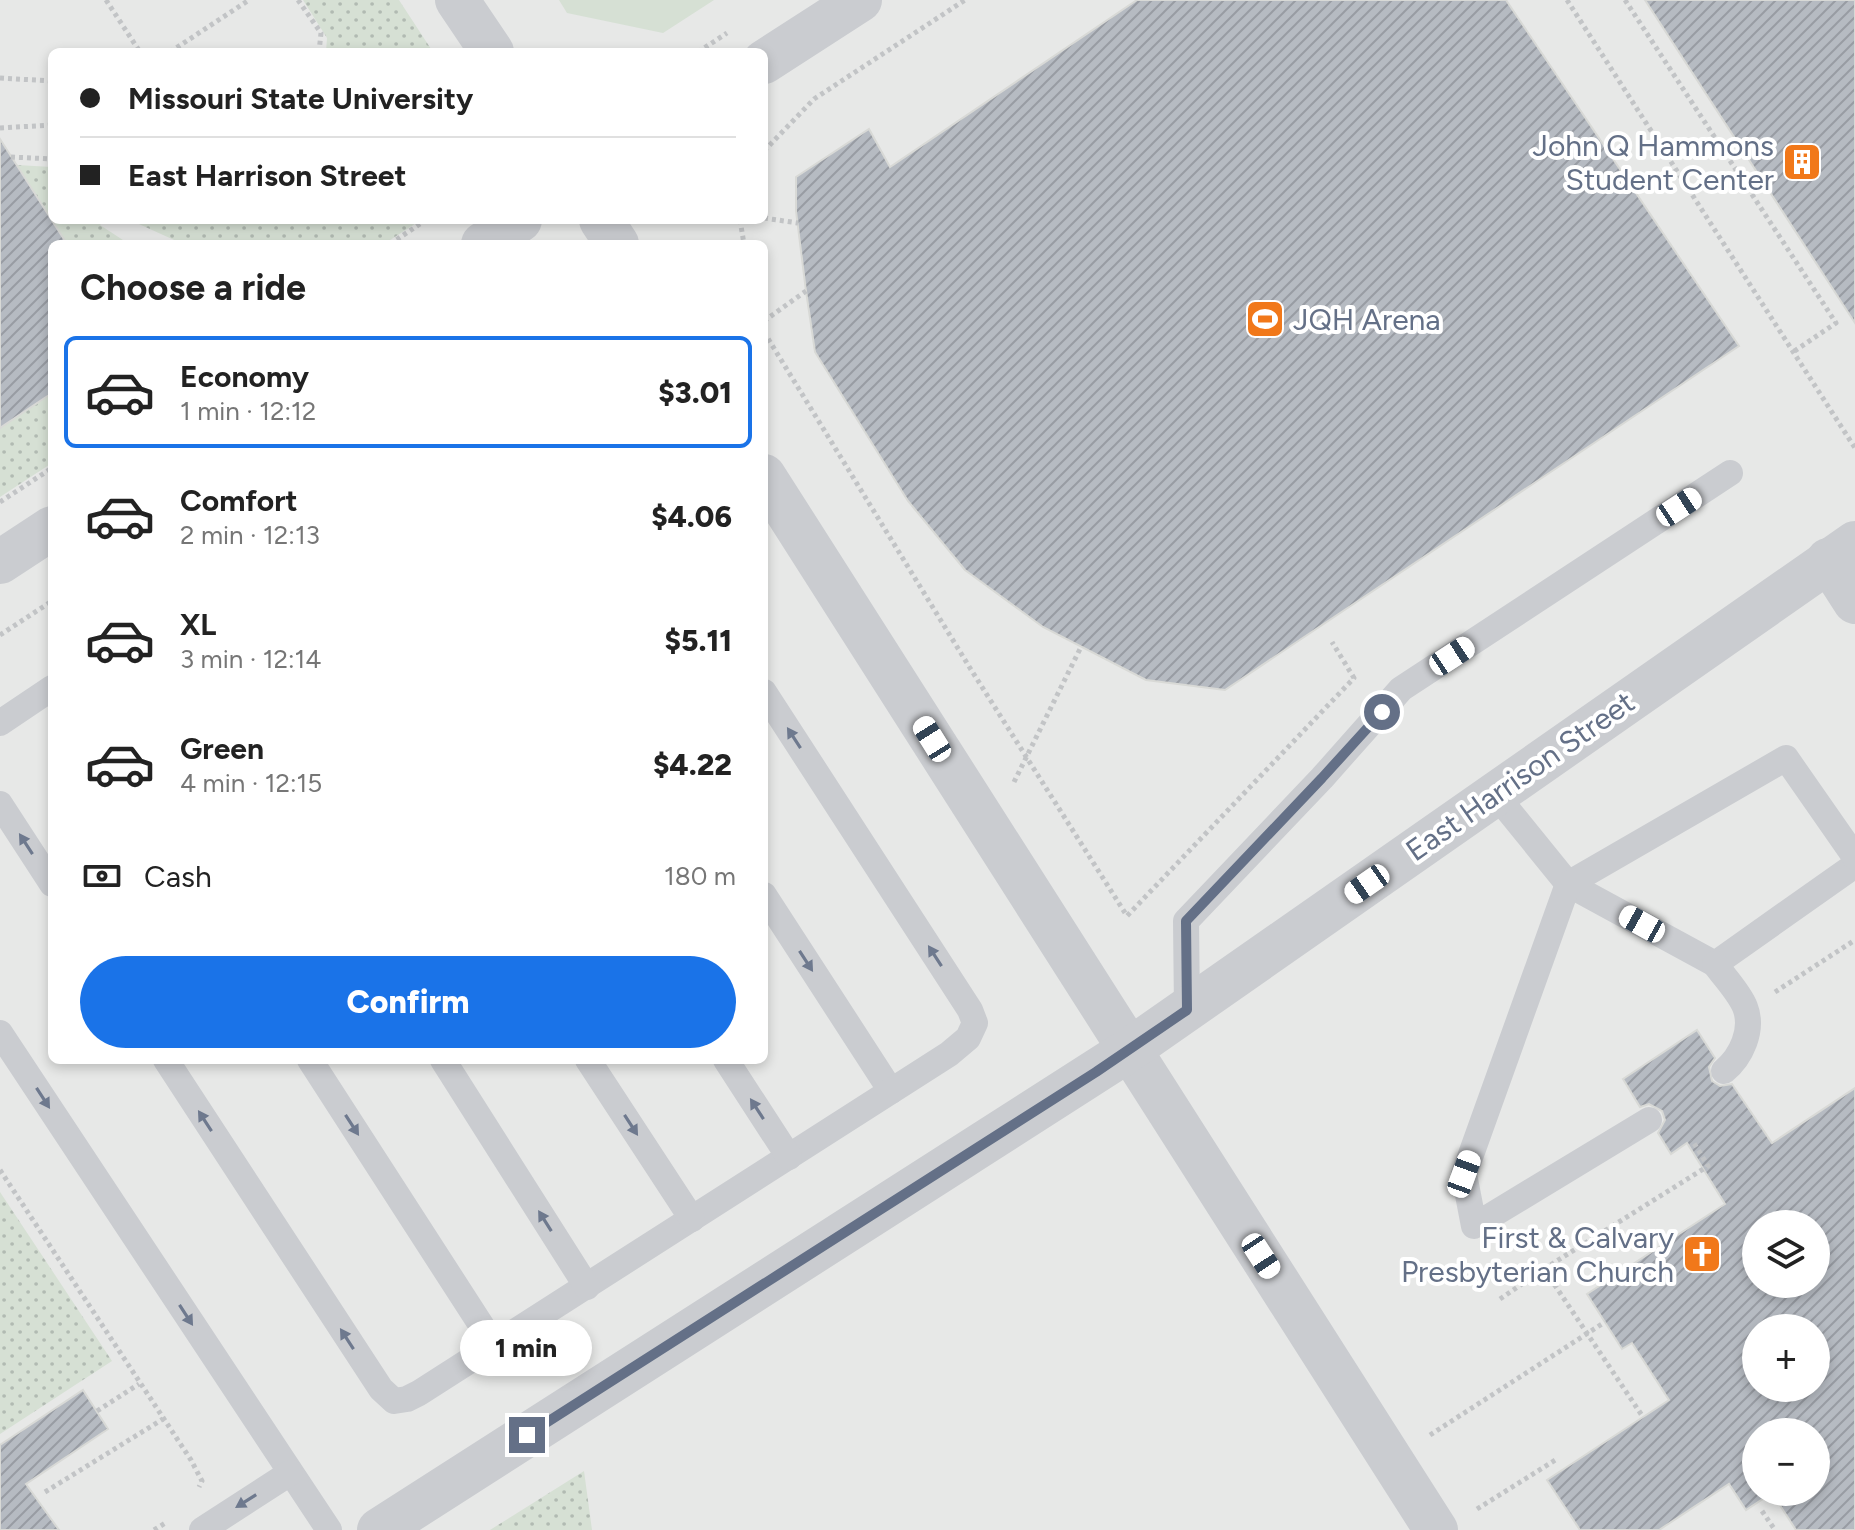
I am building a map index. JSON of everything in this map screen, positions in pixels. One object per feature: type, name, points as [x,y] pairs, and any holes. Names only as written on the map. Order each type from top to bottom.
[{"type":"street","points":[[457,0],[489,48]]},
{"type":"street","points":[[768,59],[860,0]]},
{"type":"street","points":[[489,240],[514,224]]},
{"type":"street","points":[[768,482],[1436,1530]]},
{"type":"street","points":[[0,562],[48,531]]},
{"type":"street","points":[[1842,552],[1855,602]]},
{"type":"street","name":"East Harrison Street","points":[[379,1530],[1129,1050],[1842,552]]},
{"type":"lane","points":[[1187,1010],[1186,921],[1322,778],[1401,689],[1730,473]]},
{"type":"lane","points":[[0,723],[48,691]]},
{"type":"lane","points":[[169,1064],[381,1389],[394,1401],[419,1393],[949,1054],[968,1038],[975,1023],[970,1010],[768,698]]},
{"type":"lane","points":[[1649,1120],[1474,1226],[1464,1174],[1568,884],[1786,758],[1855,857]]},
{"type":"lane","points":[[1495,794],[1568,884],[1715,964],[1745,1007],[1748,1028],[1737,1060],[1724,1071]]},
{"type":"lane","points":[[0,804],[48,878]]},
{"type":"lane","points":[[1715,964],[1855,865]]},
{"type":"lane","points":[[768,901],[891,1091]]},
{"type":"lane","points":[[0,1033],[329,1530]]},
{"type":"lane","points":[[313,1064],[494,1345]]},
{"type":"lane","points":[[446,1064],[587,1287]]},
{"type":"lane","points":[[591,1064],[692,1219]]},
{"type":"lane","points":[[729,1064],[789,1157]]},
{"type":"lane","points":[[202,1530],[290,1473]]},
{"type":"path","points":[[106,0],[137,48]]},
{"type":"path","points":[[176,48],[249,0]]},
{"type":"path","points":[[298,0],[321,33],[319,48]]},
{"type":"path","points":[[768,147],[814,99],[965,0]]},
{"type":"path","points":[[1567,0],[1855,448]]},
{"type":"path","points":[[1625,0],[1836,323],[1793,352]]},
{"type":"path","points":[[0,78],[48,81]]},
{"type":"path","points":[[0,128],[48,125]]},
{"type":"path","points":[[11,157],[48,159]]},
{"type":"path","points":[[768,219],[798,223]]},
{"type":"path","points":[[396,240],[420,224]]},
{"type":"path","points":[[768,318],[806,291]]},
{"type":"path","points":[[768,339],[1127,916],[1354,678],[1332,642]]},
{"type":"path","points":[[0,502],[48,471]]},
{"type":"path","points":[[0,635],[48,604]]},
{"type":"path","points":[[1010,790],[1081,647]]},
{"type":"path","points":[[1771,995],[1855,940]]},
{"type":"path","points":[[1500,1299],[1708,1166],[1692,1140]]},
{"type":"path","points":[[0,1170],[202,1481],[197,1494]]},
{"type":"path","points":[[1544,1269],[1643,1417]]},
{"type":"path","points":[[1429,1436],[1605,1322]]},
{"type":"path","points":[[97,1411],[139,1384]]},
{"type":"path","points":[[45,1492],[163,1419]]},
{"type":"path","points":[[1476,1510],[1557,1459]]},
{"type":"path","points":[[1762,1511],[1775,1530]]},
{"type":"path","points":[[154,1530],[179,1514]]},
{"type":"shaded area","points":[[0,0],[1855,0],[1855,1530],[0,1530]]},
{"type":"shaded area","points":[[303,0],[399,0],[430,48],[326,48],[327,38]]},
{"type":"shaded area","points":[[559,0],[714,0],[663,33],[567,13]]},
{"type":"shaded area","points":[[17,165],[48,167],[48,214]]},
{"type":"shaded area","points":[[54,224],[101,224],[123,240],[64,240]]},
{"type":"shaded area","points":[[139,224],[415,224],[390,240],[174,240]]},
{"type":"shaded area","points":[[48,396],[48,466],[0,497],[0,428]]},
{"type":"shaded area","points":[[0,1192],[112,1361],[0,1434]]},
{"type":"shaded area","points":[[584,1471],[592,1530],[490,1530]]},
{"type":"building","name":"JQH Arena","points":[[1137,0],[1506,0],[1739,346],[1225,690],[1146,680],[1043,627],[965,570],[908,501],[815,352],[806,291],[796,211],[796,177],[869,129],[890,167]]},
{"type":"building","name":"John Q Hammons Student Center","points":[[1645,0],[1855,0],[1855,323]]},
{"type":"building","points":[[0,139],[48,214],[48,224],[54,224],[64,240],[48,240],[48,396],[0,428]]},
{"type":"building","name":"First & Calvary Presbyterian Church","points":[[1697,1030],[1715,1058],[1709,1067],[1712,1081],[1720,1086],[1732,1084],[1772,1143],[1855,1088],[1855,1530],[1796,1530],[1780,1506],[1830,1506],[1830,1418],[1742,1418],[1742,1504],[1729,1484],[1659,1530],[1580,1530],[1547,1480],[1669,1400],[1632,1343],[1622,1349],[1587,1294],[1725,1204],[1687,1143],[1671,1154],[1658,1133],[1665,1120],[1662,1111],[1649,1104],[1640,1107],[1623,1079]]},
{"type":"building","points":[[83,1390],[108,1429],[26,1484],[59,1530],[0,1530],[0,1445]]},
{"type":"place","name":"John Q Hammons Student Center","points":[[1802,162]]},
{"type":"place","name":"JQH Arena","points":[[1265,319]]},
{"type":"place","name":"First & Calvary Presbyterian Church","points":[[1702,1254]]},
{"type":"route","points":[[527,1435],[1096,1072],[1187,1010],[1186,921],[1382,712]]}]
